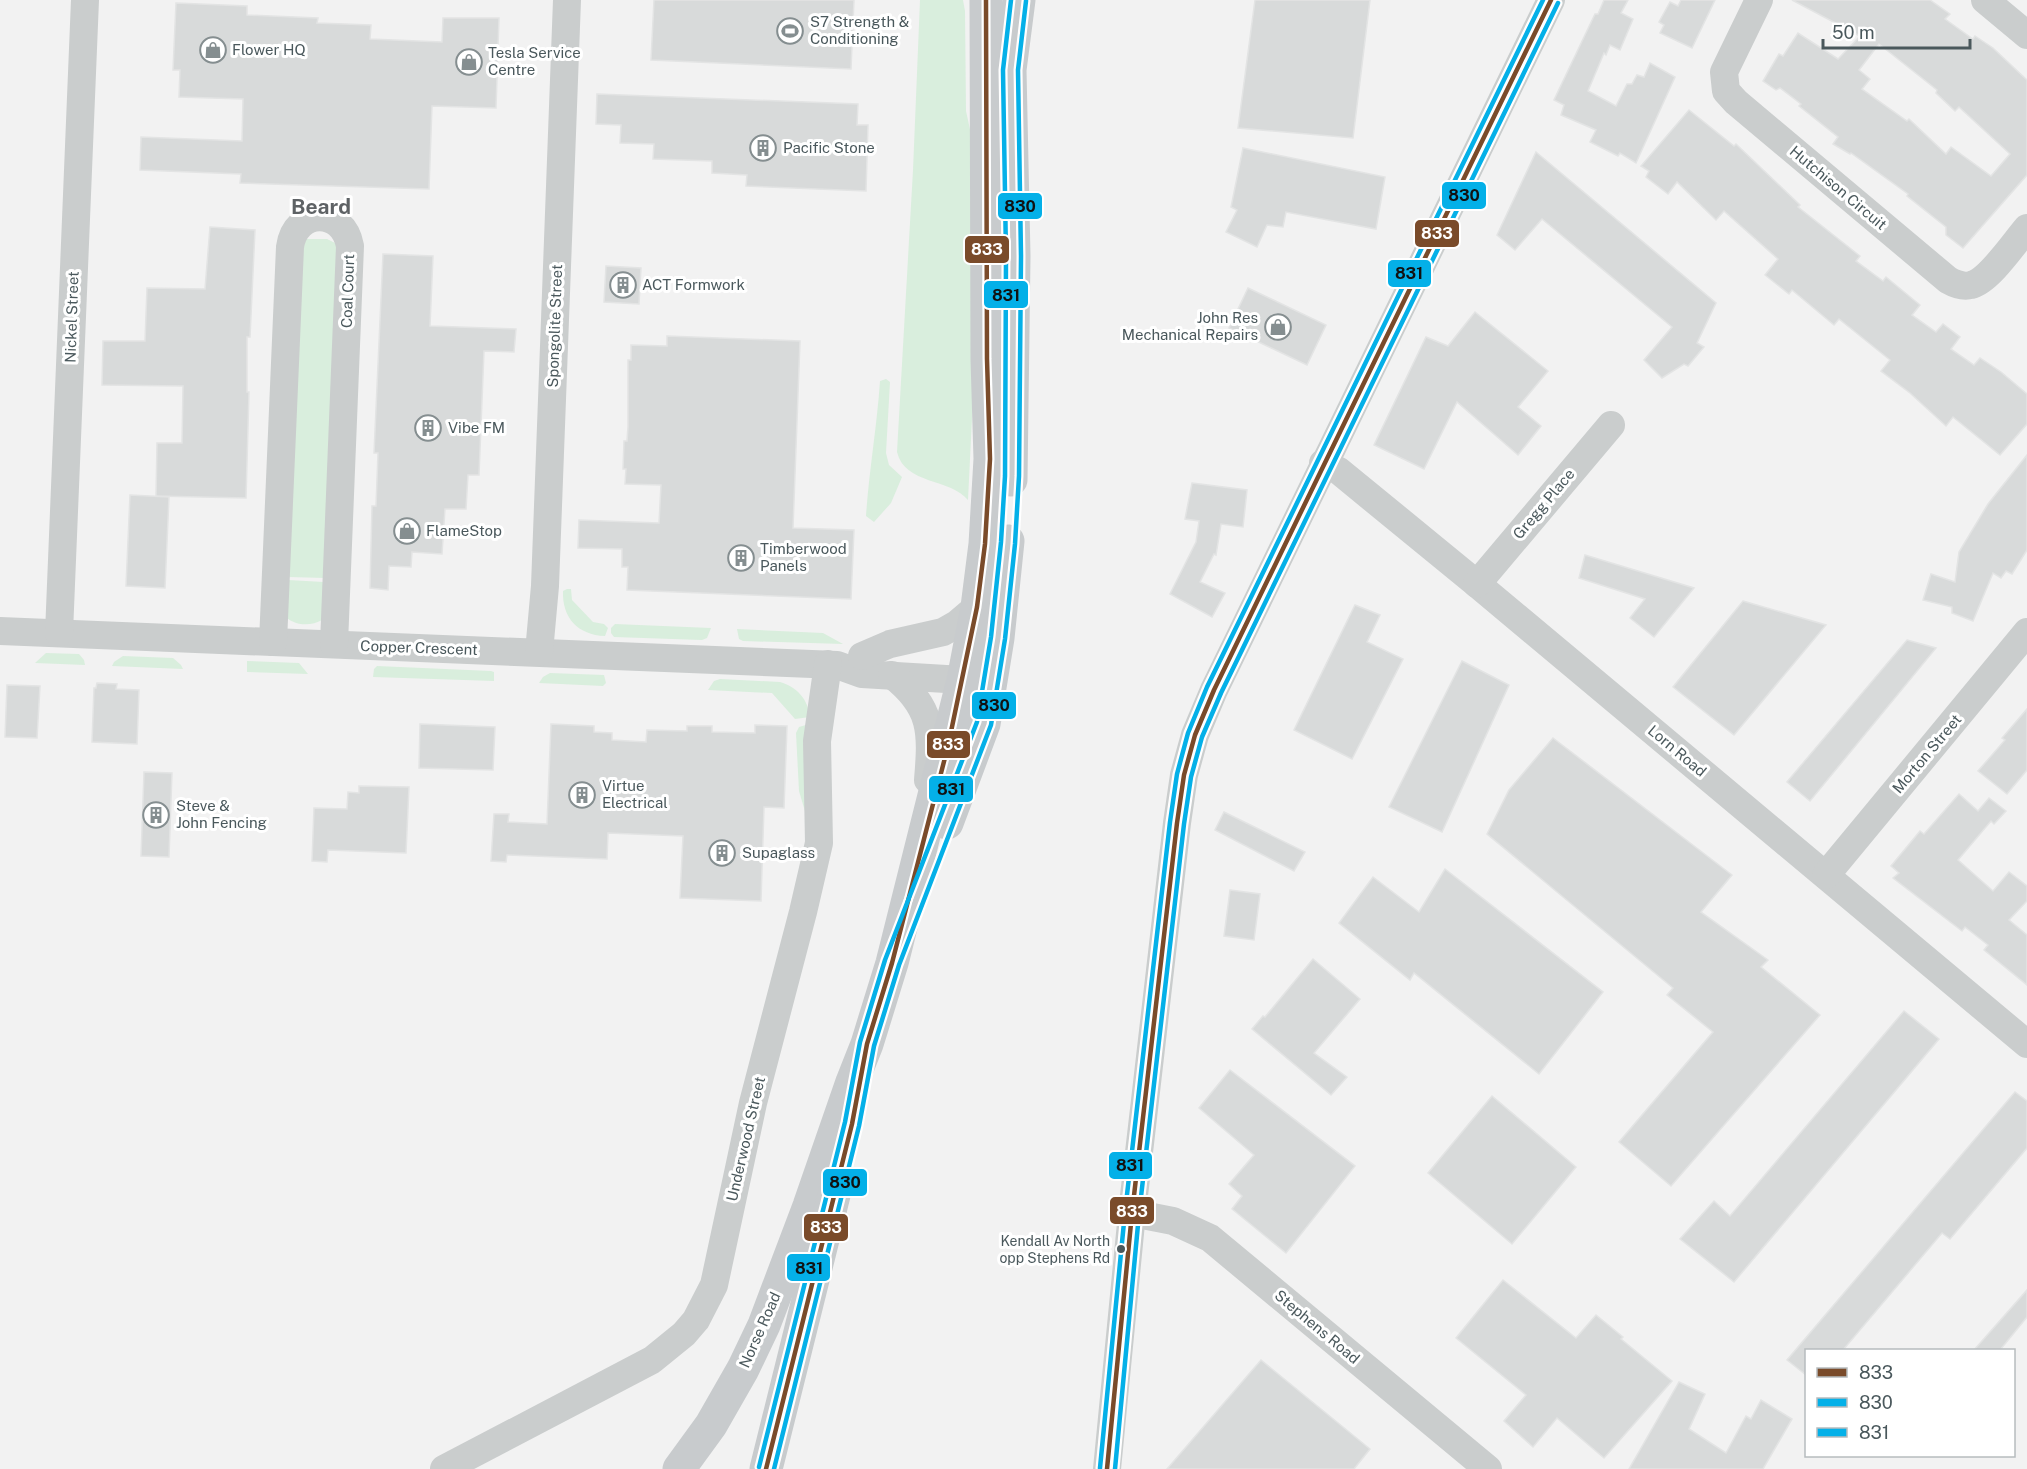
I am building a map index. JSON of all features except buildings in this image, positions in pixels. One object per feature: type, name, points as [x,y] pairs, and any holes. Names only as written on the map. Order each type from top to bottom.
[{"type":"main road","points":[[972,0],[973,109],[988,159]]},
{"type":"main road","name":"Norse Road","points":[[892,963],[984,724],[979,673],[977,607],[985,544],[990,459],[987,359],[986,0]]},
{"type":"main road","points":[[1008,0],[1010,70]]},
{"type":"main road","name":"Norse Road","points":[[679,1469],[721,1409],[764,1325],[799,1234],[867,1044],[892,963],[946,757],[979,673],[1008,543],[1012,465],[1014,256],[1010,70],[1019,0]]},
{"type":"main road","name":"Norse Road","points":[[766,1469],[852,1124],[867,1044]]},
{"type":"street","name":"Nickel Street","points":[[59,633],[85,0]]},
{"type":"street","name":"Spongolite Street","points":[[539,652],[544,586],[567,0]]},
{"type":"street","points":[[1107,1469],[1132,1213],[1184,775],[1195,735],[1214,690],[1323,463],[1551,0]]},
{"type":"street","name":"Hutchison Circuit","points":[[1759,0],[1724,72],[1726,91],[1736,102],[1948,280],[1956,284],[1970,286],[1985,277],[2027,228]]},
{"type":"street","points":[[1985,0],[2027,35]]},
{"type":"street","name":"Coal Court","points":[[273,642],[290,247],[293,235],[300,224],[305,220],[322,218],[333,220],[342,227],[349,240],[350,253],[334,644]]},
{"type":"street","name":"Gregg Place","points":[[1477,584],[1611,425]]},
{"type":"street","name":"Lorn Road","points":[[1323,463],[1339,471],[1477,584],[2027,1044]]},
{"type":"street","points":[[843,661],[890,644],[943,632],[957,624],[977,607]]},
{"type":"street","name":"Copper Crescent","points":[[0,631],[539,652],[843,661],[979,673]]},
{"type":"street","name":"Morton Street","points":[[1826,875],[2027,633]]},
{"type":"street","name":"Copper Crescent","points":[[843,661],[862,674],[979,673]]},
{"type":"street","name":"Underwood Street","points":[[444,1469],[652,1360],[684,1334],[696,1320],[714,1285],[753,1103],[819,843],[817,741],[843,661]]},
{"type":"street","points":[[892,675],[909,688],[918,700],[930,734],[924,836]]},
{"type":"street","name":"Stephens Road","points":[[1132,1213],[1173,1221],[1210,1238],[1488,1469]]},
{"type":"green space","points":[[920,0],[963,0],[965,11],[966,111],[971,134],[973,398],[968,500],[960,493],[909,470],[902,463],[897,452]]},
{"type":"green space","points":[[307,239],[327,239],[337,244],[325,578],[288,577],[297,251]]},
{"type":"green space","points":[[886,379],[890,382],[886,453],[889,465],[902,477],[891,503],[874,522],[866,516],[867,499],[880,381]]},
{"type":"green space","points":[[288,580],[324,582],[322,620],[304,624],[295,623],[287,618]]},
{"type":"green space","points":[[571,589],[572,600],[593,622],[604,624],[608,628],[605,636],[587,632],[569,617],[563,601],[563,591]]},
{"type":"green space","points":[[615,624],[711,628],[707,638],[702,640],[614,637],[611,628]]},
{"type":"green space","points":[[737,629],[823,633],[843,644],[743,641],[739,639]]},
{"type":"green space","points":[[46,653],[79,654],[85,665],[35,663]]},
{"type":"green space","points":[[123,656],[173,658],[183,669],[112,666]]},
{"type":"green space","points":[[247,661],[299,663],[308,674],[247,672]]},
{"type":"green space","points":[[377,666],[491,671],[494,672],[494,681],[373,677]]},
{"type":"green space","points":[[550,673],[604,675],[606,683],[603,686],[539,683]]},
{"type":"green space","points":[[720,679],[786,684],[804,699],[810,717],[795,719],[772,693],[708,690],[714,681]]},
{"type":"green space","points":[[806,725],[807,818],[799,791],[796,733],[799,727]]},
{"type":"transit line","name":"833","points":[[766,1469],[852,1124],[867,1044],[892,963],[948,746],[977,607],[985,544],[990,459],[987,359],[986,0]]},
{"type":"transit line","name":"831","points":[[759,1467],[845,1122],[860,1042],[885,960],[977,722],[991,637],[1005,476],[1006,256],[1003,70],[1011,0]]},
{"type":"transit line","name":"831","points":[[1100,1468],[1125,1212],[1170,822],[1177,774],[1188,733],[1207,687],[1543,0]]},
{"type":"transit line","name":"833","points":[[1107,1469],[1132,1213],[1177,823],[1184,775],[1195,735],[1214,690],[1551,0]]},
{"type":"transit line","name":"830","points":[[774,1469],[859,1126],[874,1046],[899,965],[991,725],[1005,639],[1015,544],[1019,476],[1021,256],[1018,70],[1026,1]]},
{"type":"transit line","name":"830","points":[[1115,1469],[1139,1214],[1184,824],[1191,777],[1202,737],[1221,693],[1558,3]]},
{"type":"place","name":"S7 Strength & Conditioning","points":[[790,31]]},
{"type":"place","name":"Flower HQ","points":[[213,50]]},
{"type":"place","name":"Tesla Service Centre","points":[[469,62]]},
{"type":"place","name":"Pacific Stone","points":[[763,148]]},
{"type":"place","name":"ACT Formwork","points":[[623,285]]},
{"type":"place","name":"John Res Mechanical Repairs","points":[[1278,327]]},
{"type":"place","name":"Vibe FM","points":[[428,428]]},
{"type":"place","name":"FlameStop","points":[[407,531]]},
{"type":"place","name":"Timberwood Panels","points":[[741,558]]},
{"type":"place","name":"Virtue Electrical","points":[[582,795]]},
{"type":"place","name":"Steve & John Fencing","points":[[156,815]]},
{"type":"place","name":"Supaglass","points":[[722,853]]},
{"type":"place","name":"Kendall Av North opp Stephens Rd","points":[[1121,1249]]},
{"type":"district","name":"Beard","points":[[321,207]]}]
